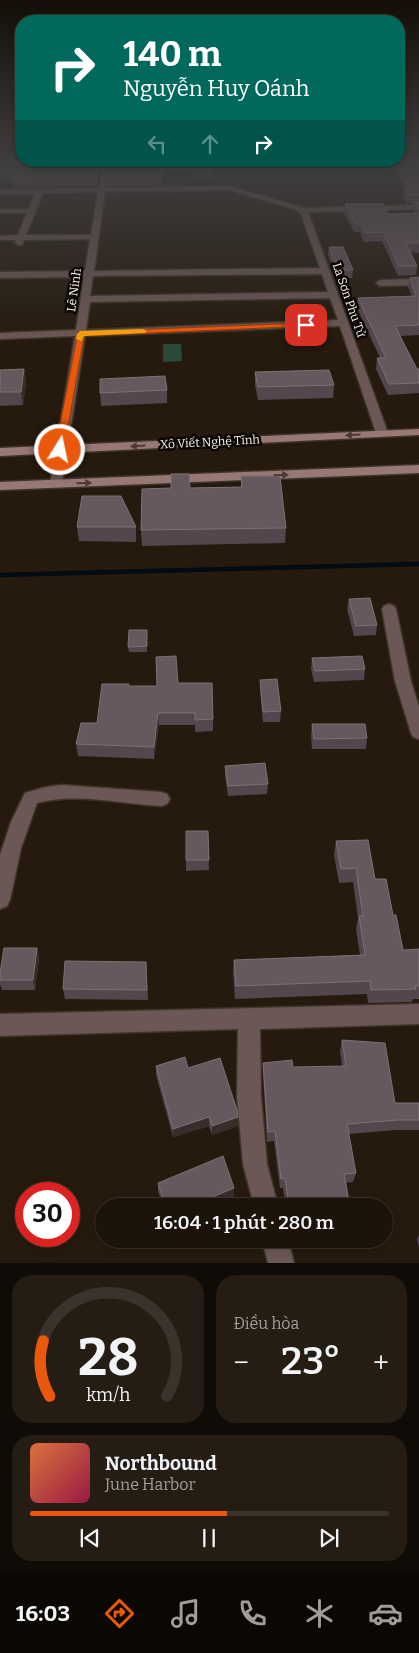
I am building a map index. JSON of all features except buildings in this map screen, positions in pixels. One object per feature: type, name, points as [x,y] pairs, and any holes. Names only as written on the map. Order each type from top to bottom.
[{"type":"street","points":[[20,240],[27,222]]},
{"type":"street","name":"Lê Ninh","points":[[56,484],[97,222]]},
{"type":"street","name":"La Sơn Phu Tử","points":[[307,222],[326,271],[382,434]]},
{"type":"street","points":[[0,238],[20,240],[95,239]]},
{"type":"street","points":[[0,243],[20,240]]},
{"type":"street","points":[[0,276],[326,271]]},
{"type":"street","points":[[380,282],[419,282]]},
{"type":"street","points":[[86,299],[334,295]]},
{"type":"street","points":[[0,336],[344,323]]},
{"type":"street","name":"Xô Viết Nghệ Tĩnh","points":[[0,452],[419,432]]},
{"type":"street","points":[[0,486],[419,469]]},
{"type":"street","points":[[389,609],[403,681],[419,732]]},
{"type":"street","points":[[0,900],[10,852],[21,817],[31,798],[47,792],[71,792],[161,799]]},
{"type":"street","points":[[0,1025],[419,1014]]},
{"type":"street","points":[[249,1018],[249,1097],[255,1164],[264,1198]]},
{"type":"street","points":[[277,1248],[281,1263]]},
{"type":"green space","points":[[163,344],[181,344],[182,361],[163,362]]},
{"type":"waterway","points":[[0,575],[419,564]]},
{"type":"slow traffic","points":[[79,339],[80,334],[143,331]]},
{"type":"route","points":[[60,450],[80,334],[306,325]]}]
